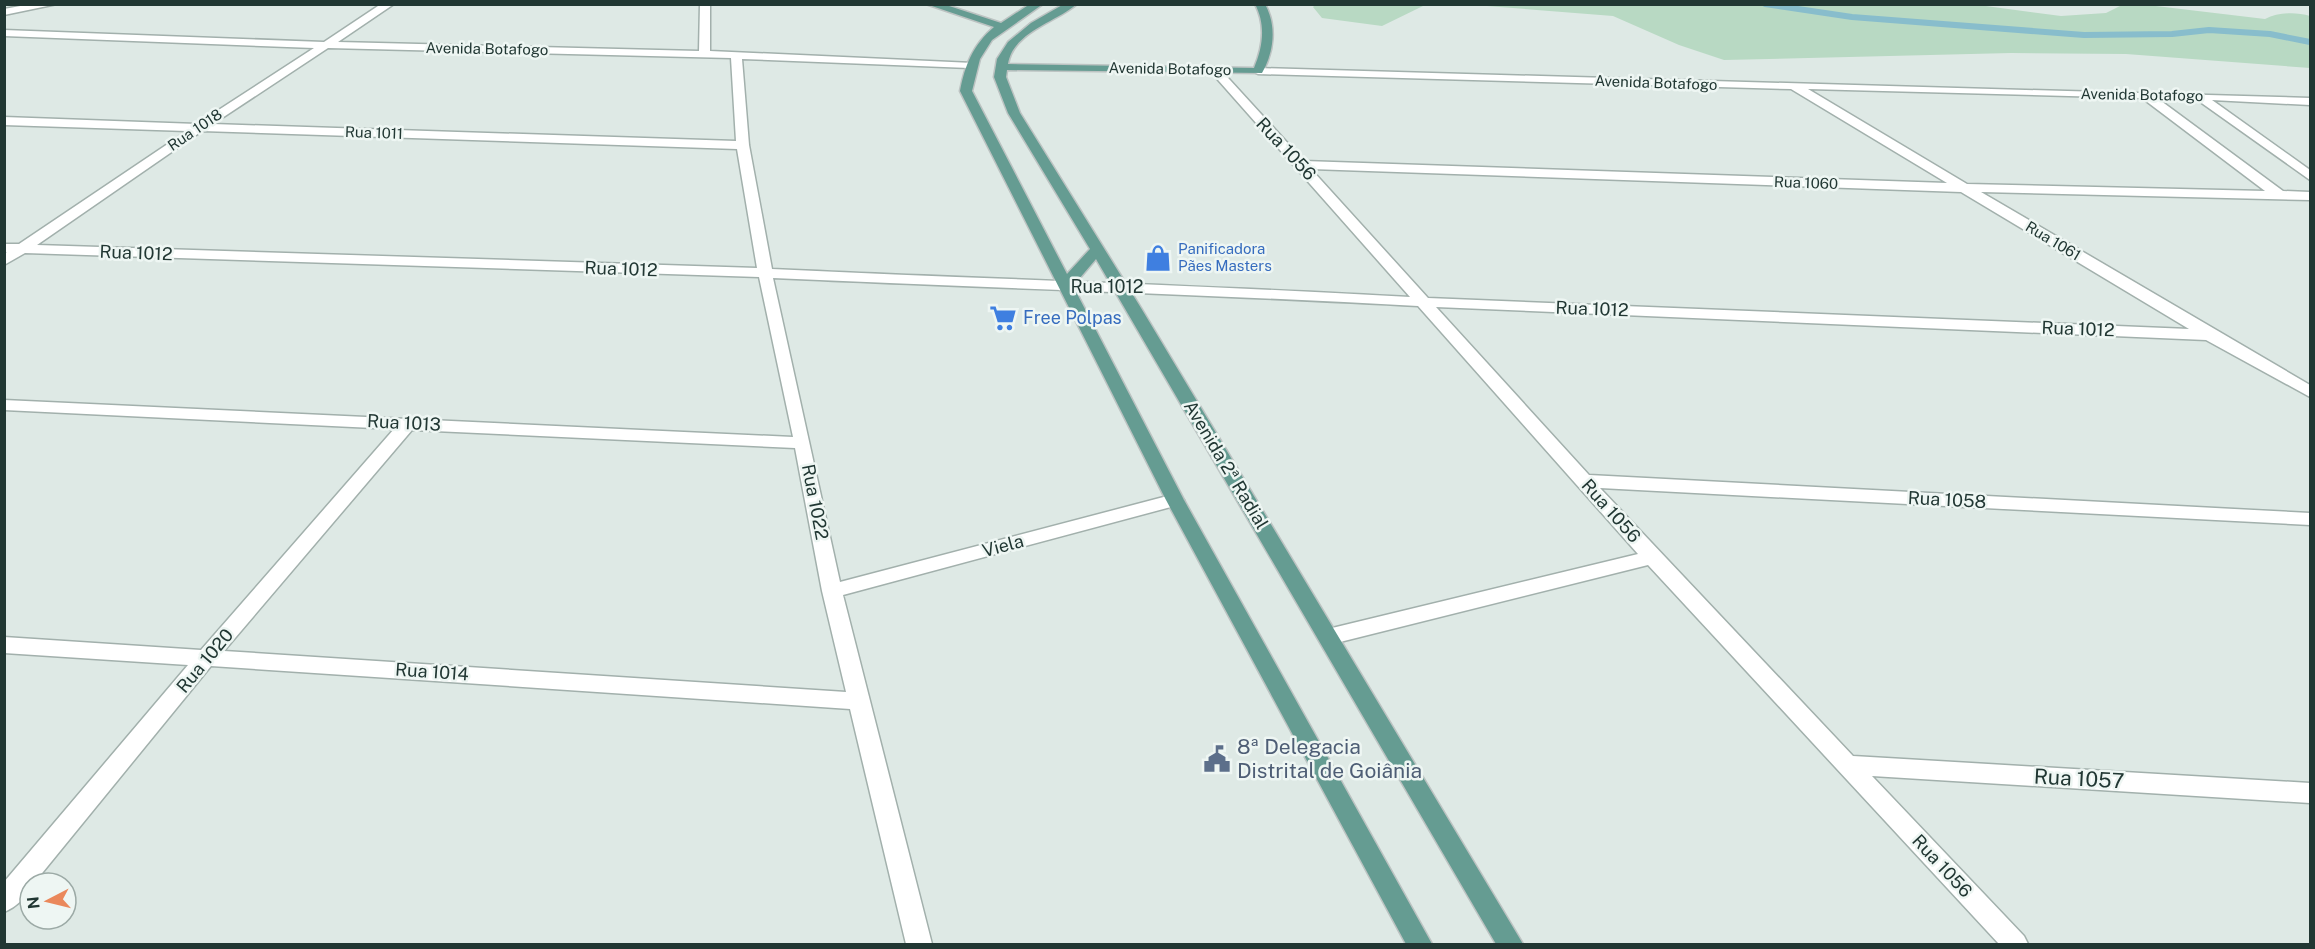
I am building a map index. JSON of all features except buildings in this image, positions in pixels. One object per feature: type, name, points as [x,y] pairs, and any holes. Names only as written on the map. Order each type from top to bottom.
[{"type":"main road","points":[[932,4],[1000,26]]},
{"type":"main road","points":[[1038,4],[1000,26],[986,38],[969,65],[966,91],[1064,287],[1175,500],[1419,945]]},
{"type":"main road","points":[[1001,67],[1012,44],[1035,25],[1072,4]]},
{"type":"main road","points":[[1258,71],[1264,59],[1269,20],[1260,4]]},
{"type":"main road","name":"Avenida Botafogo","points":[[1001,67],[1258,71]]},
{"type":"main road","name":"Avenida 2ª Radial","points":[[1001,67],[1000,77],[1014,113],[1120,287],[1510,945]]},
{"type":"main road","points":[[1064,287],[1097,249]]},
{"type":"street","points":[[4,12],[52,4]]},
{"type":"street","name":"Rua 1018","points":[[4,261],[200,127],[389,4]]},
{"type":"street","points":[[704,54],[705,4]]},
{"type":"street","name":"Avenida Botafogo","points":[[4,33],[328,45],[736,55],[969,65]]},
{"type":"street","name":"Rua 1022","points":[[736,55],[743,145],[765,273],[803,443],[832,591],[919,945]]},
{"type":"street","name":"Rua 1056","points":[[1215,70],[1652,556],[2014,945]]},
{"type":"street","name":"Avenida Botafogo","points":[[1258,71],[1796,87],[2145,94],[2310,101]]},
{"type":"street","name":"Rua 1061","points":[[1796,87],[2310,392]]},
{"type":"street","points":[[2145,94],[2279,195]]},
{"type":"street","points":[[2199,96],[2310,176]]},
{"type":"street","name":"Rua 1011","points":[[4,121],[743,145]]},
{"type":"street","name":"Rua 1060","points":[[1302,165],[1965,188],[2310,196]]},
{"type":"street","name":"Rua 1012","points":[[4,248],[765,273],[2209,334]]},
{"type":"street","name":"Rua 1013","points":[[4,405],[803,443]]},
{"type":"street","name":"Rua 1020","points":[[4,901],[207,657],[408,424]]},
{"type":"street","name":"Rua 1058","points":[[1584,481],[2310,519]]},
{"type":"street","name":"Viela","points":[[832,591],[1175,500]]},
{"type":"street","points":[[1328,637],[1652,556]]},
{"type":"street","name":"Rua 1014","points":[[4,645],[860,701]]},
{"type":"street","name":"Rua 1057","points":[[1848,765],[2310,793]]},
{"type":"green space","points":[[1971,4],[2061,16],[2106,13],[2122,5],[2139,4],[2265,19],[2293,13],[2310,16],[2310,68],[2126,54],[2011,53],[1724,60],[1679,45],[1613,16],[1487,6],[1423,6],[1382,26],[1322,18],[1313,7],[1315,5]]},
{"type":"waterway","points":[[1765,4],[1852,17],[2084,35],[2172,34],[2209,30],[2270,34],[2310,42]]},
{"type":"place","name":"Panificadora Pães Masters","points":[[1158,258]]},
{"type":"place","name":"Free Polpas","points":[[1003,318]]},
{"type":"place","name":"8ª Delegacia Distrital de Goiânia","points":[[1217,759]]}]
